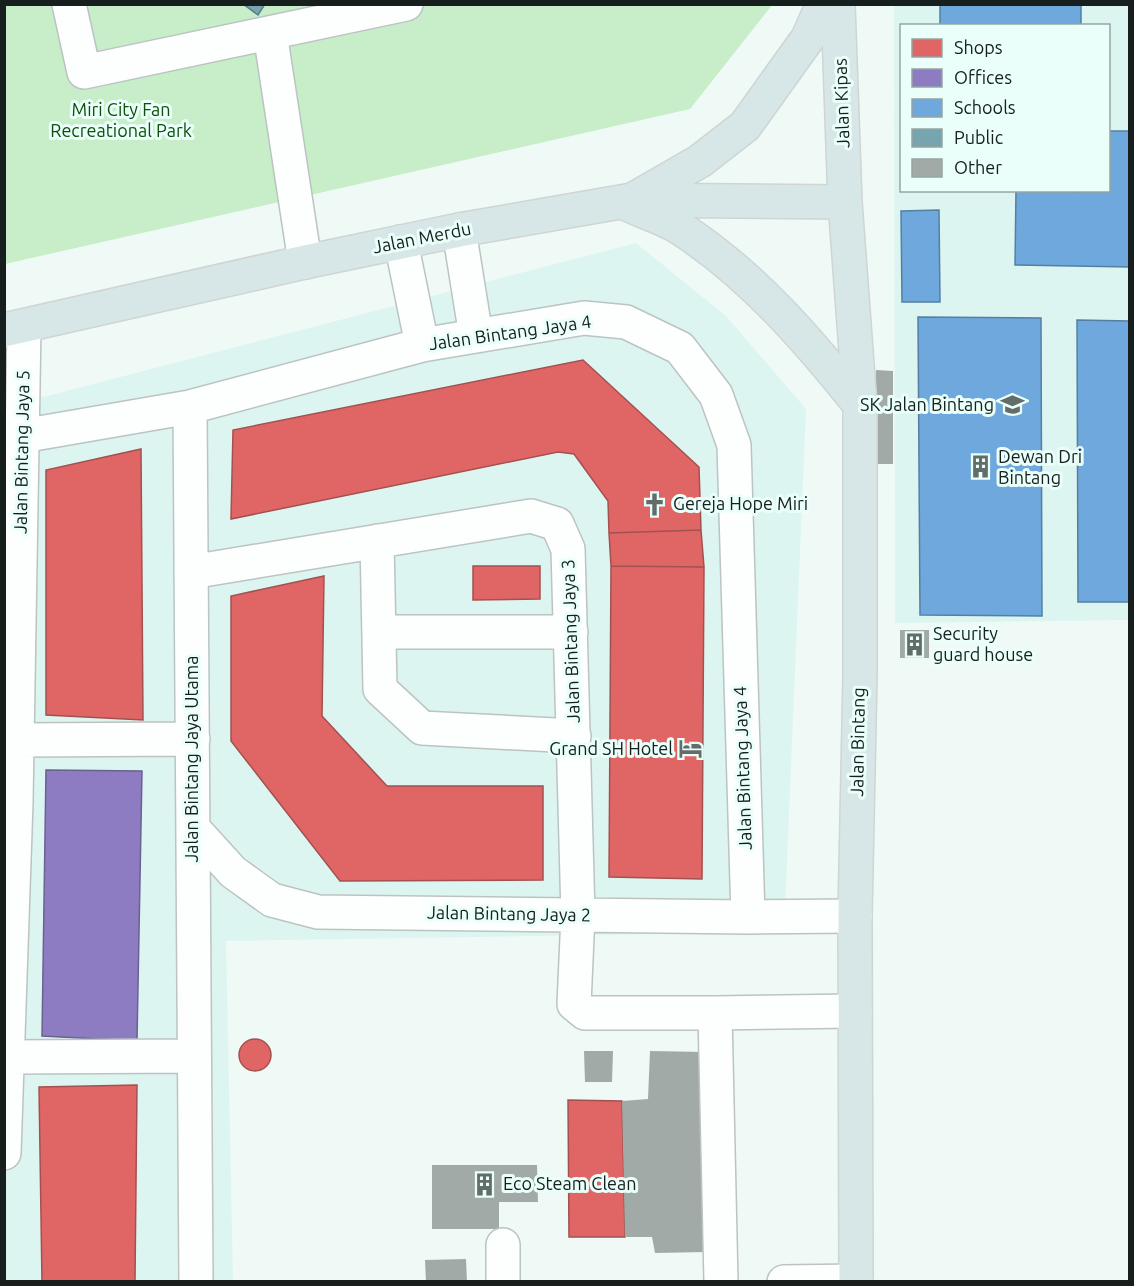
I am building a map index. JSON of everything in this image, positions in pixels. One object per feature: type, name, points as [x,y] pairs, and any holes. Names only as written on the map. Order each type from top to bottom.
[{"type":"main road","points":[[627,201],[700,161],[745,126],[808,38],[823,4]]},
{"type":"main road","name":"Jalan Kipas","points":[[838,4],[845,202]]},
{"type":"main road","points":[[627,201],[682,229],[737,271],[785,316],[860,405]]},
{"type":"main road","name":"Jalan Merdu","points":[[14,328],[401,242],[627,201],[845,202]]},
{"type":"main road","name":"Jalan Bintang","points":[[845,202],[860,405],[860,675],[855,916],[856,1281]]},
{"type":"street","points":[[69,4],[84,72],[406,4]]},
{"type":"street","points":[[270,33],[305,262]]},
{"type":"street","points":[[459,230],[476,336]]},
{"type":"street","points":[[401,242],[422,345]]},
{"type":"street","name":"Jalan Bintang Jaya 4","points":[[190,407],[422,345],[584,318],[626,322],[680,348],[716,395],[734,445],[748,917]]},
{"type":"street","name":"Jalan Bintang Jaya 5","points":[[4,1153],[17,740],[22,436],[14,328]]},
{"type":"street","points":[[22,436],[190,407]]},
{"type":"street","name":"Jalan Bintang Jaya Utama","points":[[190,407],[196,1281]]},
{"type":"street","name":"Jalan Bintang Jaya 3","points":[[191,572],[531,516],[557,524],[568,549],[571,632],[578,915],[574,1004],[585,1013],[715,1013]]},
{"type":"street","points":[[377,541],[380,689],[422,728],[573,736]]},
{"type":"street","points":[[379,632],[571,632]]},
{"type":"street","points":[[17,740],[193,739]]},
{"type":"street","name":"Jalan Bintang Jaya 2","points":[[193,828],[233,872],[272,900],[318,912],[855,916]]},
{"type":"street","points":[[721,1281],[715,1013],[855,1011]]},
{"type":"street","points":[[8,1057],[194,1056]]},
{"type":"street","points":[[503,1245],[503,1281]]},
{"type":"street","points":[[784,1281],[856,1281]]},
{"type":"shaded area","name":"SK Jalan Bintang","points":[[894,5],[1129,5],[1129,620],[895,623]]},
{"type":"shaded area","points":[[636,243],[726,316],[806,409],[784,932],[226,941],[233,1281],[5,1282],[5,407]]},
{"type":"green space","name":"Miri City Fan Recreational Park","points":[[4,5],[772,5],[690,109],[5,264]]},
{"type":"building: Shops","points":[[583,360],[699,467],[701,530],[609,533],[608,501],[574,454],[558,452],[231,519],[233,430]]},
{"type":"building: Shops","points":[[141,449],[143,720],[46,715],[46,470]]},
{"type":"building: Shops","points":[[701,530],[704,567],[611,566],[609,533]]},
{"type":"building: Shops","points":[[473,566],[540,566],[540,599],[473,600]]},
{"type":"building: Shops","points":[[611,566],[704,567],[702,879],[609,877]]},
{"type":"building: Shops","points":[[324,576],[322,716],[387,786],[543,786],[543,880],[340,881],[231,741],[231,596]]},
{"type":"building: Shops","points":[[255,1039],[266,1044],[271,1055],[266,1066],[255,1071],[244,1066],[239,1055],[244,1044]]},
{"type":"building: Shops","points":[[137,1085],[135,1282],[42,1282],[39,1087]]},
{"type":"building: Shops","points":[[568,1100],[622,1101],[625,1237],[569,1237]]},
{"type":"building: Offices","points":[[46,770],[142,771],[137,1041],[42,1036]]},
{"type":"building: Schools","points":[[940,4],[1081,4],[1081,24],[940,24]]},
{"type":"building: Schools","points":[[1110,131],[1130,131],[1130,267],[1015,265],[1016,192],[1110,192]]},
{"type":"building: Schools","points":[[939,210],[940,302],[902,302],[901,211]]},
{"type":"building: Schools","name":"Dewan Dri Bintang","points":[[918,317],[1041,318],[1042,616],[920,615]]},
{"type":"building: Schools","points":[[1077,320],[1130,321],[1130,602],[1078,602]]},
{"type":"building: Public","points":[[243,4],[265,4],[258,15]]},
{"type":"building: Other","points":[[876,370],[893,371],[893,464],[876,464]]},
{"type":"building: Other","name":"Security guard house","points":[[900,630],[929,630],[929,658],[900,658]]},
{"type":"building: Other","points":[[584,1051],[613,1051],[612,1082],[585,1082]]},
{"type":"building: Other","points":[[650,1051],[705,1052],[706,1252],[655,1253],[652,1237],[625,1237],[622,1101],[648,1099]]},
{"type":"building: Other","name":"Eco Steam Clean","points":[[432,1165],[537,1165],[538,1202],[499,1202],[499,1229],[432,1229]]},
{"type":"building: Other","points":[[466,1259],[467,1282],[426,1282],[425,1260]]},
{"type":"place","name":"SK Jalan Bintang","points":[[1012,405]]},
{"type":"place","name":"Dewan Dri Bintang","points":[[980,467]]},
{"type":"place","name":"Gereja Hope Miri","points":[[655,504]]},
{"type":"place","name":"Security guard house","points":[[915,644]]},
{"type":"place","name":"Grand SH Hotel","points":[[691,749]]},
{"type":"place","name":"Eco Steam Clean","points":[[485,1184]]}]
